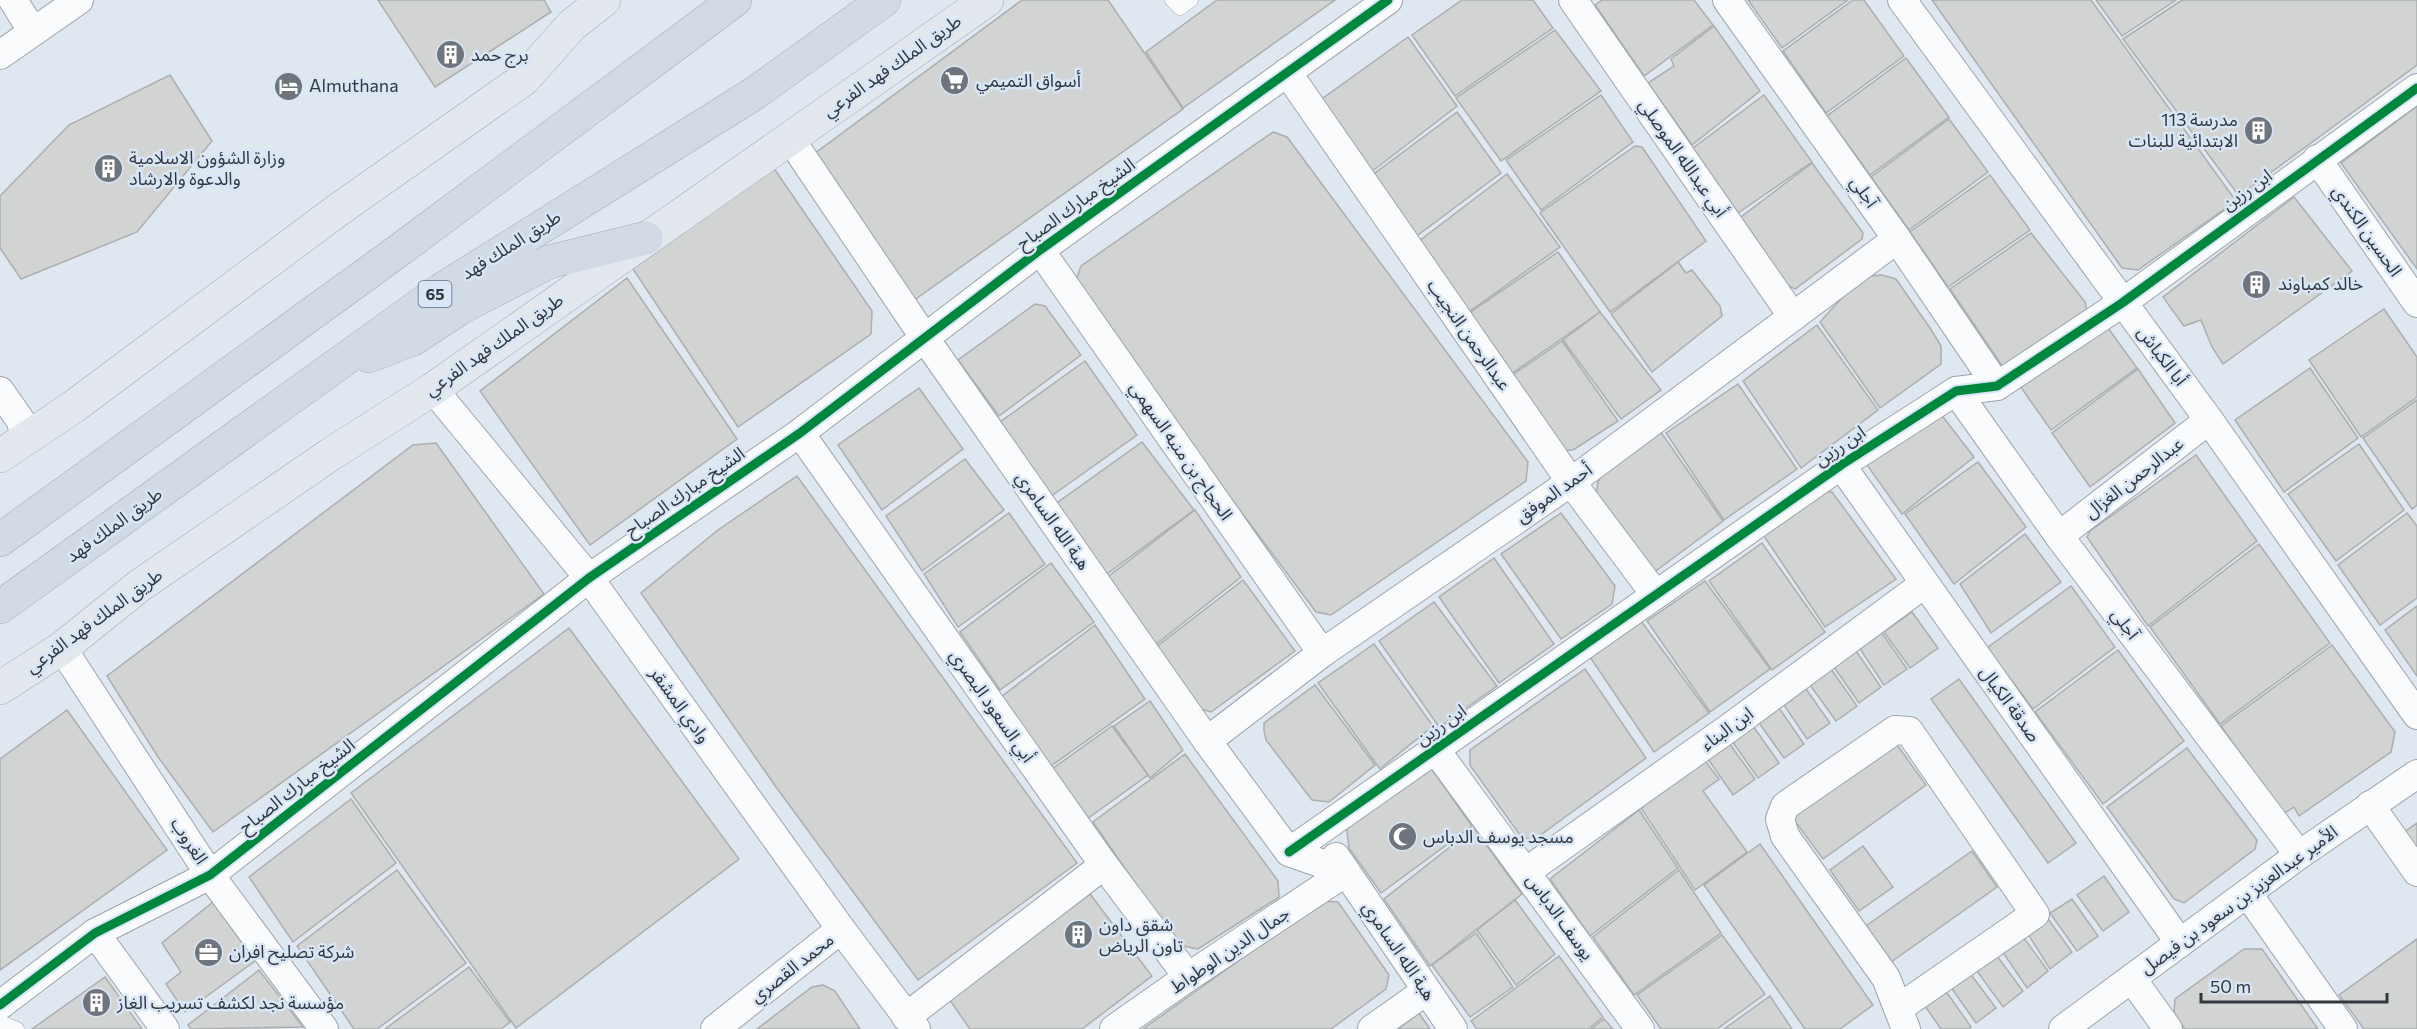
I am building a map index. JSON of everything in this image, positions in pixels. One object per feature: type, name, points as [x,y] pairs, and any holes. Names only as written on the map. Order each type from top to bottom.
[{"type":"highway","points":[[0,540],[394,254],[735,0]]},
{"type":"highway","name":"طريق الملك فهد","points":[[0,606],[441,290],[755,93],[884,1]]},
{"type":"highway","points":[[326,373],[413,339],[462,307],[549,262],[646,237]]},
{"type":"main road","points":[[12,448],[73,408],[338,210],[524,79],[572,25],[604,0]]},
{"type":"main road","name":"طريق الملك فهد الفرعي","points":[[0,688],[62,648],[139,586],[331,454],[433,389],[646,237],[987,0]]},
{"type":"street","points":[[13,0],[33,32]]},
{"type":"street","points":[[0,55],[79,0]]},
{"type":"street","name":"الشيخ مبارك الصباح","points":[[0,1005],[95,933],[210,874],[589,578],[800,433],[1040,250],[1388,0]]},
{"type":"street","name":"أبي عبدالله الموصلي","points":[[1573,0],[1793,316]]},
{"type":"street","name":"آجلي","points":[[1727,0],[1897,239],[1997,386]]},
{"type":"street","name":"أبا الكباش","points":[[1902,0],[2209,420],[2417,715]]},
{"type":"street","name":"عبدالرحمن النجيب","points":[[1287,72],[1571,482],[1655,594]]},
{"type":"street","name":"ابن رزين","points":[[1289,852],[1319,834],[1435,749],[1842,465],[1956,390],[1997,386],[2122,303],[2417,88]]},
{"type":"street","name":"هبة الله السامري","points":[[789,137],[924,337],[1207,741],[1289,852]]},
{"type":"street","name":"الحسين الكندي","points":[[2317,159],[2417,303]]},
{"type":"street","name":"أحمد الموفق","points":[[1207,741],[1322,653],[1571,482],[1897,239]]},
{"type":"street","name":"الحجاج بن منبه السهمي","points":[[1040,250],[1322,653]]},
{"type":"street","name":"وادي المشقر","points":[[433,389],[589,578],[911,1023]]},
{"type":"street","name":"آجلي","points":[[1956,390],[2059,536],[2299,855]]},
{"type":"street","points":[[0,391],[21,421],[12,448]]},
{"type":"street","name":"عبدالرحمن الغزال","points":[[2059,536],[2209,420]]},
{"type":"street","name":"أبي السعود البصري","points":[[800,433],[1104,865],[1188,977]]},
{"type":"street","name":"صدقة الكيال","points":[[1842,465],[2180,943]]},
{"type":"street","name":"ابن البناء","points":[[1527,871],[1729,728],[1924,584]]},
{"type":"street","name":"الغروب","points":[[62,648],[210,874],[324,1029]]},
{"type":"street","points":[[1895,730],[1909,732],[2035,914],[1902,1019],[1886,978],[1785,836],[1780,819],[1785,806],[1895,730]]},
{"type":"street","name":"يوسف الدباس","points":[[1435,749],[1527,871],[1640,1029]]},
{"type":"street","name":"الأمير عبدالعزيز بن سعود بن فيصل","points":[[2063,1029],[2299,855],[2417,774]]},
{"type":"street","points":[[2370,805],[2417,872]]},
{"type":"street","name":"هبة الله السامري","points":[[1319,834],[1453,1029]]},
{"type":"street","points":[[1289,852],[1346,872]]},
{"type":"street","points":[[911,1023],[1104,865]]},
{"type":"street","name":"جمال الدين الوطواط","points":[[1114,1029],[1346,872]]},
{"type":"street","points":[[2248,894],[2343,1029]]},
{"type":"street","name":"محمد القصري","points":[[715,1029],[841,929]]},
{"type":"street","points":[[95,933],[165,1029]]},
{"type":"street","points":[[2132,979],[2168,1029]]},
{"type":"street","points":[[1372,1029],[1426,991]]},
{"type":"lane","points":[[1172,0],[1180,8],[1191,0]]},
{"type":"lane","points":[[0,1022],[17,1029]]},
{"type":"building","name":"برج حمد","points":[[378,0],[544,0],[551,12],[435,87]]},
{"type":"building","points":[[1022,0],[1108,0],[1183,109],[913,301],[810,157]]},
{"type":"building","points":[[1217,0],[1335,0],[1183,108],[1146,52]]},
{"type":"building","points":[[1462,0],[1533,0],[1553,28],[1455,96],[1412,35]]},
{"type":"building","points":[[1602,0],[1694,0],[1713,25],[1644,76],[1595,5]]},
{"type":"building","points":[[1748,0],[1848,0],[1782,48]]},
{"type":"building","points":[[1853,0],[1864,0],[1904,56],[1826,113],[1783,51]]},
{"type":"building","points":[[1932,0],[2091,0],[2236,201],[2138,270],[2122,268]]},
{"type":"building","points":[[2096,0],[2176,0],[2122,36]]},
{"type":"building","name":"مدرسة 113 الابتدائية للبنات","points":[[2182,0],[2417,0],[2417,65],[2239,196],[2123,39]]},
{"type":"building","points":[[1714,26],[1760,91],[1692,145],[1648,83],[1674,66],[1671,59]]},
{"type":"building","points":[[1555,30],[1601,91],[1501,161],[1456,98]]},
{"type":"building","points":[[1408,37],[1457,106],[1366,176],[1319,101]]},
{"type":"building","points":[[1906,58],[1949,117],[1870,175],[1827,116]]},
{"type":"building","name":"وزارة الشؤون الاسلامية والدعوة والارشاد","points":[[170,75],[212,141],[137,232],[21,279],[0,248],[0,196],[69,125]]},
{"type":"building","points":[[1601,95],[1633,142],[1541,210],[1506,160]]},
{"type":"building","points":[[1764,95],[1812,162],[1738,213],[1693,148]]},
{"type":"building","points":[[2417,106],[2417,269],[2341,163]]},
{"type":"building","points":[[1457,112],[1501,173],[1410,241],[1367,179]]},
{"type":"building","points":[[1949,119],[1988,172],[1909,230],[1871,177]]},
{"type":"building","points":[[1273,132],[1287,137],[1528,462],[1526,481],[1331,615],[1316,612],[1218,481],[1076,280],[1081,266]]},
{"type":"building","points":[[1635,146],[1642,147],[1706,241],[1610,312],[1540,213]]},
{"type":"building","points":[[1812,163],[1863,233],[1862,239],[1795,289],[1787,285],[1741,217]]},
{"type":"building","points":[[773,167],[872,311],[871,334],[738,427],[633,269]]},
{"type":"building","points":[[1507,174],[1560,247],[1463,316],[1414,245]]},
{"type":"building","points":[[1990,175],[2030,230],[1948,287],[1910,232]]},
{"type":"building","name":"خالد كمباوند","points":[[2294,197],[2352,271],[2223,364],[2212,347],[2201,320],[2184,326],[2163,297]]},
{"type":"building","points":[[2031,233],[2085,302],[2088,315],[2005,370],[1950,289]]},
{"type":"building","points":[[1558,252],[1600,312],[1508,376],[1465,316]]},
{"type":"building","points":[[1678,262],[1686,273],[1692,270],[1720,306],[1722,316],[1652,372],[1611,314]]},
{"type":"building","points":[[1882,275],[1896,279],[1932,331],[1941,346],[1941,364],[1880,408],[1820,322],[1848,291],[1871,276]]},
{"type":"building","points":[[627,278],[737,439],[590,545],[480,391]]},
{"type":"building","points":[[1035,304],[1045,306],[1081,355],[999,416],[958,360]]},
{"type":"building","points":[[2384,309],[2417,357],[2417,397],[2361,437],[2309,360]]},
{"type":"building","points":[[1600,312],[1661,390],[1621,419],[1563,340]]},
{"type":"building","points":[[2103,321],[2137,368],[2051,430],[2020,386]]},
{"type":"building","points":[[1817,325],[1878,410],[1801,468],[1743,381]]},
{"type":"building","points":[[1562,341],[1618,421],[1573,450],[1564,450],[1511,376]]},
{"type":"building","points":[[1085,361],[1137,435],[1050,497],[1000,422]]},
{"type":"building","points":[[2310,368],[2358,438],[2284,492],[2235,420]]},
{"type":"building","points":[[2138,369],[2175,423],[2090,487],[2052,433]]},
{"type":"building","points":[[1738,384],[1797,469],[1724,520],[1666,433]]},
{"type":"building","points":[[919,388],[963,449],[882,510],[838,445]]},
{"type":"building","points":[[2417,400],[2417,505],[2412,509],[2363,438]]},
{"type":"building","points":[[1940,413],[1974,457],[1902,514],[1865,462]]},
{"type":"building","points":[[1660,431],[1723,521],[1653,573],[1596,495],[1598,482],[1606,467]]},
{"type":"building","points":[[1142,442],[1194,510],[1104,576],[1054,505]]},
{"type":"building","points":[[436,443],[544,594],[213,832],[158,757],[107,676],[413,445]]},
{"type":"building","points":[[2359,444],[2404,510],[2336,561],[2288,494]]},
{"type":"building","points":[[2196,455],[2257,541],[2148,626],[2087,537],[2090,531]]},
{"type":"building","points":[[965,459],[1004,510],[922,571],[886,516]]},
{"type":"building","points":[[1978,462],[2026,527],[1954,584],[1905,514]]},
{"type":"building","points":[[797,476],[1077,863],[918,980],[776,787],[641,593],[718,530]]},
{"type":"building","points":[[1825,492],[1832,492],[1896,579],[1825,627],[1764,536]]},
{"type":"building","points":[[1195,510],[1241,577],[1154,646],[1105,579]]},
{"type":"building","points":[[1009,513],[1045,564],[958,627],[924,574]]},
{"type":"building","points":[[1561,513],[1615,586],[1612,604],[1561,639],[1501,554]]},
{"type":"building","points":[[2407,513],[2417,526],[2417,598],[2380,625],[2338,565]]},
{"type":"building","points":[[2025,534],[2061,582],[1991,633],[1960,584]]},
{"type":"building","points":[[1762,543],[1825,632],[1772,670],[1709,581]]},
{"type":"building","points":[[2259,544],[2330,643],[2220,724],[2150,627]]},
{"type":"building","points":[[1494,558],[1554,644],[1499,683],[1439,597]]},
{"type":"building","points":[[1051,563],[1094,622],[1000,690],[960,632]]},
{"type":"building","points":[[1243,580],[1295,651],[1211,712],[1201,709],[1155,648]]},
{"type":"building","points":[[1705,581],[1770,669],[1710,712],[1647,621]]},
{"type":"building","points":[[2071,586],[2115,647],[2033,709],[1987,648]]},
{"type":"building","points":[[1434,602],[1497,686],[1439,727],[1379,641]]},
{"type":"building","points":[[2417,606],[2417,676],[2385,630]]},
{"type":"building","points":[[1912,612],[1938,648],[1910,668],[1884,632]]},
{"type":"building","points":[[1641,621],[1709,713],[1654,752],[1590,657]]},
{"type":"building","points":[[1095,625],[1145,699],[1051,766],[1001,697]]},
{"type":"building","points":[[569,628],[739,859],[516,1028],[351,793]]},
{"type":"building","points":[[1882,633],[1907,669],[1884,685],[1860,649]]},
{"type":"building","points":[[1374,644],[1433,726],[1380,769],[1318,683]]},
{"type":"building","points":[[2332,645],[2395,732],[2391,752],[2299,816],[2294,807],[2283,814],[2221,726]]},
{"type":"building","points":[[2118,650],[2184,741],[2103,804],[2035,712]]},
{"type":"building","points":[[1856,651],[1881,687],[1859,703],[1834,667]]},
{"type":"building","points":[[1585,669],[1646,758],[1535,839],[1522,838],[1470,765],[1470,750]]},
{"type":"building","points":[[1831,669],[1857,706],[1836,721],[1810,685]]},
{"type":"building","points":[[1959,679],[2076,843],[2048,863],[1931,699]]},
{"type":"building","points":[[1315,685],[1375,765],[1329,802],[1312,800],[1266,740],[1264,731],[1264,723]]},
{"type":"building","points":[[1806,689],[1830,723],[1807,739],[1784,705]]},
{"type":"building","points":[[1150,701],[1183,750],[1150,778],[1114,726]]},
{"type":"building","points":[[1779,708],[1804,744],[1784,758],[1759,723]]},
{"type":"building","points":[[67,710],[167,850],[0,970],[0,759]]},
{"type":"building","points":[[1112,726],[1148,775],[1087,819],[1052,769]]},
{"type":"building","points":[[1753,726],[1779,763],[1758,778],[1732,741]]},
{"type":"building","points":[[1895,742],[1926,785],[1823,859],[1792,817]]},
{"type":"building","points":[[1729,743],[1755,779],[1733,795],[1708,759]]},
{"type":"building","points":[[2187,748],[2257,840],[2255,849],[2184,903],[2174,899],[2107,807]]},
{"type":"building","points":[[1185,754],[1278,881],[1279,897],[1198,949],[1178,945],[1093,822]]},
{"type":"building","points":[[1705,761],[1719,779],[1703,791],[1747,852],[1695,890],[1641,808]]},
{"type":"building","name":"مسجد يوسف الدباس","points":[[1431,768],[1472,826],[1381,893],[1349,848],[1346,824],[1418,769],[1424,775]]},
{"type":"building","points":[[351,799],[396,863],[293,942],[249,877]]},
{"type":"building","points":[[1639,810],[1678,868],[1590,936],[1550,879]]},
{"type":"building","points":[[2417,823],[2417,853],[2403,833]]},
{"type":"building","points":[[1474,828],[1522,894],[1430,966],[1384,899]]},
{"type":"building","points":[[1760,844],[1873,1005],[1840,1029],[1805,1029],[1704,885]]},
{"type":"building","points":[[1863,846],[1893,887],[1859,911],[1830,870]]},
{"type":"building","points":[[1972,851],[1997,887],[1891,962],[1866,926]]},
{"type":"building","points":[[397,870],[466,963],[377,1029],[354,1029],[297,946]]},
{"type":"building","points":[[1679,870],[1721,933],[1634,995],[1593,937]]},
{"type":"building","points":[[2104,876],[2129,912],[2103,931],[2077,895]]},
{"type":"building","name":"شقق داون تاون الرياض","points":[[1090,894],[1152,976],[1082,1029],[970,1029],[949,999]]},
{"type":"building","points":[[2072,899],[2098,936],[2077,951],[2050,913]]},
{"type":"building","points":[[1515,900],[1555,954],[1516,985],[1477,930]]},
{"type":"building","points":[[1322,901],[1338,902],[1389,975],[1386,989],[1331,1029],[1143,1029]]},
{"type":"building","name":"شركة تصليح افران","points":[[213,902],[255,961],[185,1012],[166,984],[181,972],[162,943]]},
{"type":"building","points":[[2046,916],[2072,952],[2050,969],[2026,931]]},
{"type":"building","points":[[1476,933],[1513,987],[1470,1017],[1432,965]]},
{"type":"building","points":[[2021,934],[2048,971],[2027,988],[2000,948]]},
{"type":"building","points":[[1722,935],[1765,994],[1717,1029],[1661,1029],[1637,995]]},
{"type":"building","points":[[2417,939],[2417,1029],[2364,1029],[2339,995]]},
{"type":"building","points":[[2244,949],[2262,949],[2318,1029],[2185,1029],[2174,1013],[2175,999]]},
{"type":"building","points":[[1994,952],[2023,991],[2003,1007],[1974,967]]},
{"type":"building","points":[[1559,956],[1603,1017],[1588,1029],[1477,1029],[1471,1021]]},
{"type":"building","points":[[469,967],[510,1022],[501,1029],[385,1029]]},
{"type":"building","points":[[259,970],[303,1027],[191,1029],[188,1025]]},
{"type":"building","points":[[1969,972],[1996,1008],[1976,1023],[1950,986]]},
{"type":"building","name":"مؤسسة نجد لكشف تسريب الغاز","points":[[105,977],[142,1029],[32,1029]]},
{"type":"building","points":[[823,985],[835,991],[860,1029],[757,1029],[812,987]]},
{"type":"building","points":[[1943,987],[1971,1027],[1968,1029],[1941,1029],[1925,1006]]},
{"type":"building","points":[[1770,996],[1792,1029],[1724,1029]]},
{"type":"building","points":[[1419,1013],[1430,1029],[1398,1029]]},
{"type":"building","points":[[1604,1019],[1613,1029],[1591,1029]]},
{"type":"cycle path","points":[[0,1005],[95,933],[210,875],[589,578],[800,433],[1040,250],[1388,0]]},
{"type":"cycle path","points":[[1289,852],[1841,465],[1956,391],[1997,386],[2122,303],[2417,88]]},
{"type":"place","name":"برج حمد","points":[[450,55]]},
{"type":"place","name":"أسواق التميمي","points":[[955,81]]},
{"type":"place","name":"Almuthana","points":[[288,86]]},
{"type":"place","name":"مدرسة 113 الابتدائية للبنات","points":[[2259,130]]},
{"type":"place","name":"وزارة الشؤون الاسلامية والدعوة والارشاد","points":[[108,168]]},
{"type":"place","name":"خالد كمباوند","points":[[2257,284]]},
{"type":"place","name":"مسجد يوسف الدباس","points":[[1402,837]]},
{"type":"place","name":"شقق داون تاون الرياض","points":[[1078,935]]},
{"type":"place","name":"شركة تصليح افران","points":[[208,952]]},
{"type":"place","name":"مؤسسة نجد لكشف تسريب الغاز","points":[[96,1003]]}]
